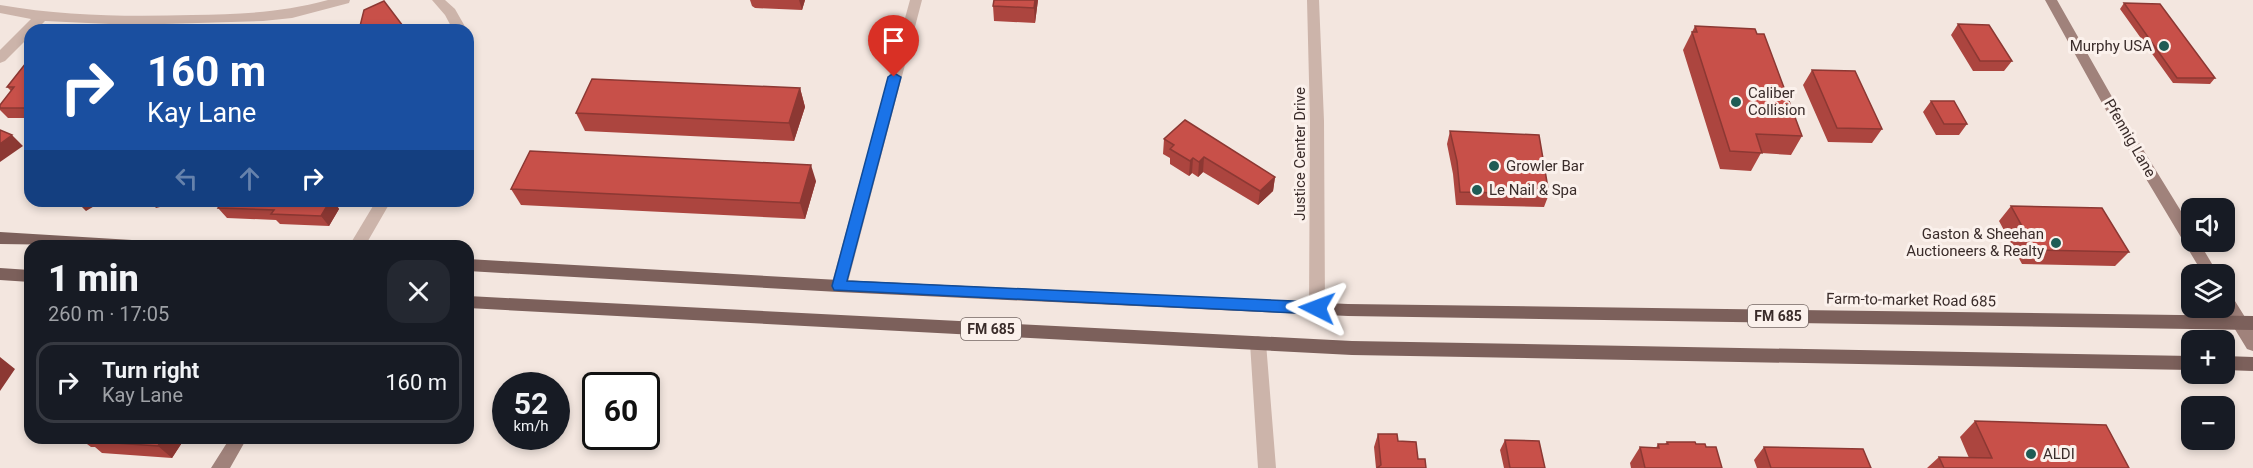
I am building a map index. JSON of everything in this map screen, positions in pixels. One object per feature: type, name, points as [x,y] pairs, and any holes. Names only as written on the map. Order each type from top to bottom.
[{"type":"main road","points":[[0,238],[33,240]]},
{"type":"main road","name":"FM 685","points":[[474,265],[839,286],[1317,308]]},
{"type":"main road","points":[[0,274],[24,276]]},
{"type":"main road","name":"FM 685","points":[[474,302],[1352,348],[2181,363]]},
{"type":"main road","name":"Farm-to-market Road 685","points":[[1317,308],[2246,323]]},
{"type":"main road","points":[[2235,363],[2253,364]]},
{"type":"street","points":[[0,9],[40,18],[77,20],[263,17],[292,14],[344,0]]},
{"type":"street","points":[[438,0],[450,12],[457,24]]},
{"type":"street","points":[[839,286],[916,0]]},
{"type":"street","name":"Justice Center Drive","points":[[1313,0],[1317,121],[1317,308]]},
{"type":"street","name":"Pfennig Lane","points":[[2051,0],[2123,128],[2205,264]]},
{"type":"street","points":[[258,24],[263,17]]},
{"type":"street","points":[[34,24],[40,18]]},
{"type":"street","points":[[0,58],[24,34]]},
{"type":"street","points":[[361,240],[380,207]]},
{"type":"street","points":[[2235,310],[2246,323],[2253,344]]},
{"type":"street","points":[[1258,343],[1268,468]]},
{"type":"street","points":[[220,468],[235,444]]},
{"type":"building","points":[[994,0],[1035,0],[1034,8],[993,6]]},
{"type":"building","points":[[384,1],[401,24],[360,24],[364,10]]},
{"type":"building","name":"Murphy USA","points":[[2124,3],[2160,4],[2215,78],[2177,78]]},
{"type":"building","points":[[1958,24],[1989,25],[2012,61],[1980,61]]},
{"type":"building","name":"Caliber Collision","points":[[1695,26],[1755,29],[1757,34],[1764,34],[1802,136],[1756,134],[1762,153],[1730,151],[1692,32],[1697,32]]},
{"type":"building","points":[[24,66],[24,108],[0,108],[14,87],[7,87]]},
{"type":"building","points":[[1812,70],[1855,71],[1882,129],[1837,128]]},
{"type":"building","points":[[592,79],[800,88],[789,123],[576,113]]},
{"type":"building","points":[[1931,101],[1954,101],[1967,124],[1944,124]]},
{"type":"building","points":[[1185,120],[1275,177],[1260,191],[1204,157],[1199,162],[1193,158],[1190,161],[1170,149],[1174,145],[1164,139]]},
{"type":"building","points":[[0,130],[12,135],[0,144]]},
{"type":"building","points":[[1450,131],[1539,135],[1549,194],[1460,192],[1457,161]]},
{"type":"building","points":[[530,151],[811,165],[800,203],[511,189]]},
{"type":"building","points":[[2011,206],[2102,208],[2129,252],[2035,250]]},
{"type":"building","points":[[326,207],[321,216],[271,214],[274,210],[218,208]]},
{"type":"building","points":[[1975,421],[2106,425],[2129,468],[1944,468],[1939,457],[1992,458]]},
{"type":"building","points":[[1378,434],[1397,434],[1398,441],[1416,442],[1418,459],[1425,459],[1426,468],[1377,468],[1381,465]]},
{"type":"building","points":[[1505,440],[1539,441],[1545,468],[1510,468]]},
{"type":"building","points":[[1667,442],[1695,442],[1705,444],[1706,447],[1716,447],[1722,468],[1645,468],[1640,447],[1659,448],[1658,444],[1668,444]]},
{"type":"building","points":[[130,444],[159,444],[158,446]]},
{"type":"building","points":[[1764,447],[1863,449],[1871,468],[1771,468]]},
{"type":"place","name":"Murphy USA","points":[[2164,46]]},
{"type":"place","name":"Caliber Collision","points":[[1736,102]]},
{"type":"place","name":"Growler Bar","points":[[1494,166]]},
{"type":"place","name":"Le Nail & Spa","points":[[1477,190]]},
{"type":"place","name":"Gaston & Sheehan Auctioneers & Realty","points":[[2056,243]]},
{"type":"place","name":"ALDI","points":[[2031,454]]},
{"type":"route","points":[[894,77],[839,286],[1317,308]]}]
